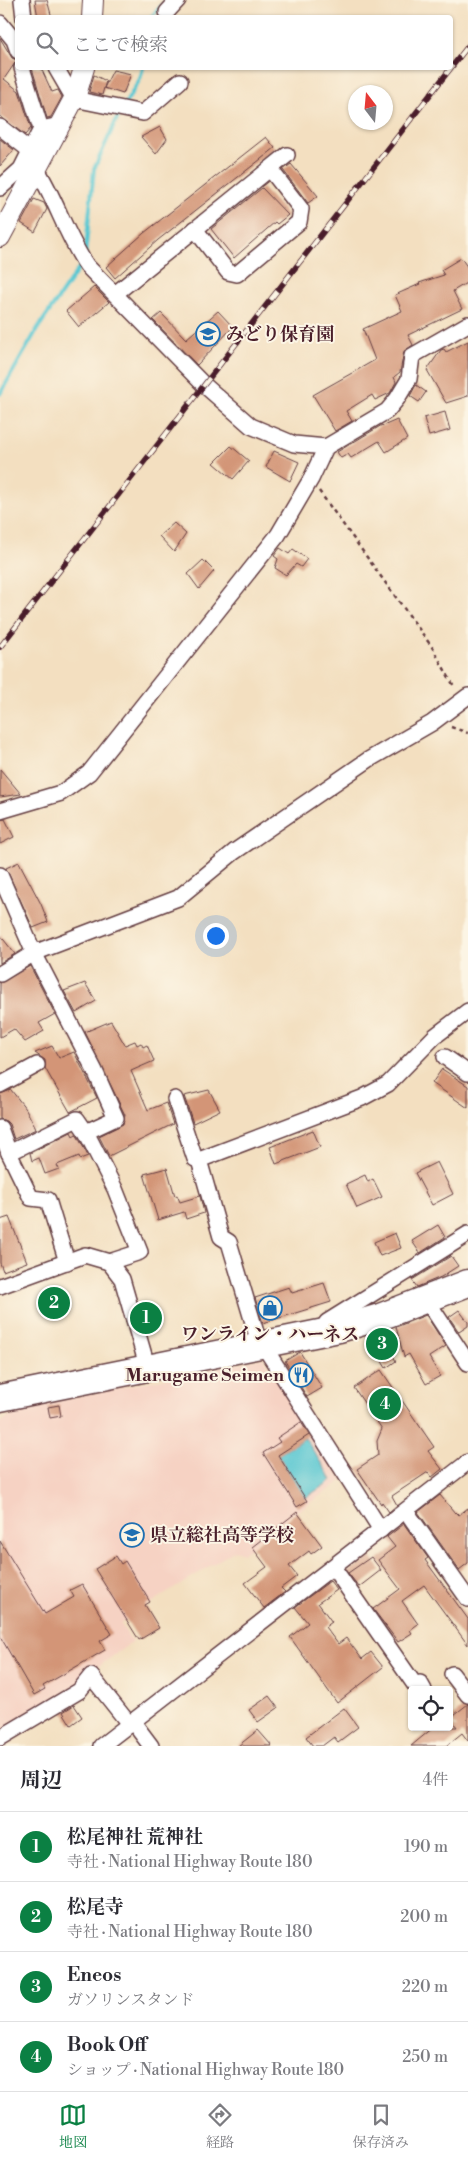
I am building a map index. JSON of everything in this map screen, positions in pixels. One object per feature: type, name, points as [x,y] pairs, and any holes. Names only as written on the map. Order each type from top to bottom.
[{"type":"highway","points":[[0,1398],[322,1332],[380,1317],[468,1282]]},
{"type":"main road","points":[[92,15],[93,0]]},
{"type":"main road","points":[[0,237],[36,160],[60,125],[74,99],[83,70]]},
{"type":"street","points":[[22,0],[24,15]]},
{"type":"street","points":[[167,12],[178,0]]},
{"type":"street","points":[[0,23],[15,43]]},
{"type":"street","points":[[23,70],[40,129],[36,160]]},
{"type":"street","points":[[57,70],[74,99],[143,113],[180,82]]},
{"type":"street","points":[[40,129],[60,125]]},
{"type":"street","points":[[0,127],[36,160],[77,252],[87,266],[203,384],[251,426],[294,444],[326,447]]},
{"type":"street","points":[[115,294],[287,155]]},
{"type":"street","points":[[0,188],[21,169],[36,160]]},
{"type":"street","points":[[196,229],[228,272],[237,274],[299,222],[301,209],[270,169]]},
{"type":"street","points":[[0,811],[61,793],[89,773],[278,535],[311,479],[326,447],[387,411],[409,379],[412,356],[468,324]]},
{"type":"street","points":[[0,974],[34,953],[178,898],[234,852],[368,760],[432,723],[465,698]]},
{"type":"street","points":[[0,875],[34,953],[95,1071],[116,1118],[86,1132]]},
{"type":"street","points":[[199,1160],[353,1102],[388,1084],[435,1036],[468,1011]]},
{"type":"street","points":[[445,1057],[468,1073]]},
{"type":"street","points":[[0,1085],[37,1065]]},
{"type":"street","points":[[175,1098],[195,1159],[199,1160],[221,1237],[229,1242],[262,1345],[381,1530]]},
{"type":"street","points":[[10,1153],[77,1119],[86,1132],[115,1189],[140,1252],[109,1262]]},
{"type":"street","points":[[0,1128],[31,1198],[48,1200],[67,1262]]},
{"type":"street","points":[[322,1332],[327,1322],[468,1234]]},
{"type":"street","points":[[0,1286],[85,1256],[96,1257],[109,1262],[122,1280],[148,1369]]},
{"type":"street","points":[[426,1299],[468,1364]]},
{"type":"street","points":[[101,1746],[468,1462]]},
{"type":"street","points":[[406,1511],[468,1599]]},
{"type":"street","points":[[333,1567],[415,1686]]},
{"type":"street","points":[[452,1674],[460,1692]]},
{"type":"street","points":[[0,1738],[79,1691],[91,1676],[151,1746]]},
{"type":"path","points":[[311,479],[432,647],[465,698]]},
{"type":"shaded area","name":"県立総社高等学校","points":[[264,1358],[343,1480],[283,1521],[243,1553],[235,1550],[120,1623],[132,1642],[91,1672],[75,1690],[0,1732],[0,1422],[27,1407]]},
{"type":"water","points":[[305,1438],[332,1480],[305,1498],[278,1455]]},
{"type":"building","points":[[35,0],[47,0],[51,15],[38,15]]},
{"type":"building","points":[[0,38],[12,58],[15,59],[15,63],[4,79],[19,91],[31,128],[25,135],[0,116]]},
{"type":"building","points":[[33,70],[42,70],[52,92],[58,90],[62,97],[51,117],[47,118]]},
{"type":"building","points":[[113,70],[131,74],[123,94],[104,88]]},
{"type":"building","points":[[94,75],[106,81],[102,95],[89,92]]},
{"type":"building","points":[[160,127],[167,139],[156,154],[141,137]]},
{"type":"building","points":[[266,137],[275,148],[158,240],[115,278],[106,267],[144,233]]},
{"type":"building","points":[[0,139],[14,150],[0,166]]},
{"type":"building","points":[[291,164],[318,196],[308,203],[283,170]]},
{"type":"building","points":[[262,188],[288,215],[277,224],[275,222],[234,258],[211,229]]},
{"type":"building","points":[[34,199],[44,203],[47,209],[35,232],[21,223]]},
{"type":"building","points":[[461,258],[468,268],[468,282],[453,291],[462,309],[408,335],[413,345],[404,351],[400,372],[394,377],[396,382],[390,393],[375,400],[372,395],[346,411],[352,421],[335,431],[313,395],[375,360],[363,329],[402,311],[395,295],[419,283],[444,275],[441,270]]},
{"type":"building","points":[[94,287],[109,302],[79,327],[66,311]]},
{"type":"building","name":"みどり保育園","points":[[218,311],[233,327],[197,365],[153,320],[161,313],[186,339]]},
{"type":"building","points":[[468,341],[468,396],[446,403],[427,370],[441,350],[444,349],[446,352]]},
{"type":"building","points":[[416,385],[426,392],[419,402],[410,396]]},
{"type":"building","points":[[445,412],[450,430],[429,436],[424,418]]},
{"type":"building","points":[[397,420],[407,439],[386,452],[379,441],[351,458],[348,454],[341,458],[337,452],[382,425]]},
{"type":"building","points":[[231,446],[249,461],[233,479],[214,463]]},
{"type":"building","points":[[274,451],[299,462],[290,481],[266,467]]},
{"type":"building","points":[[174,523],[186,534],[174,552],[159,536]]},
{"type":"building","points":[[280,548],[289,554],[293,549],[307,559],[301,567],[296,564],[286,575],[275,568],[278,559],[274,556]]},
{"type":"building","points":[[203,560],[214,571],[199,589],[188,574]]},
{"type":"building","points":[[0,769],[21,794],[0,797]]},
{"type":"building","points":[[5,819],[14,837],[0,844],[0,820]]},
{"type":"building","points":[[19,862],[41,904],[48,922],[33,928],[6,868]]},
{"type":"building","points":[[0,935],[15,954],[0,963]]},
{"type":"building","points":[[30,966],[55,1014],[39,1023],[44,1031],[25,1042],[14,1029],[0,1037],[0,983]]},
{"type":"building","points":[[85,983],[96,1001],[76,1013],[64,991]]},
{"type":"building","points":[[111,1021],[125,1045],[135,1041],[137,1045],[141,1043],[143,1047],[147,1045],[154,1061],[131,1071],[148,1110],[166,1103],[173,1124],[109,1156],[99,1136],[123,1124],[125,1115],[85,1032]]},
{"type":"building","points":[[52,1046],[59,1058],[74,1052],[97,1098],[70,1112],[45,1068],[45,1060],[35,1053]]},
{"type":"building","points":[[442,1069],[468,1086],[468,1108],[432,1083]]},
{"type":"building","points":[[11,1090],[26,1109],[36,1129],[14,1139],[9,1124],[0,1119],[0,1094]]},
{"type":"building","points":[[209,1090],[220,1110],[193,1123],[184,1096]]},
{"type":"building","points":[[313,1130],[320,1147],[276,1164],[270,1147]]},
{"type":"building","points":[[71,1132],[73,1136],[76,1134],[88,1156],[80,1159],[79,1156],[57,1165],[59,1169],[45,1174],[39,1158],[32,1161],[30,1153]]},
{"type":"building","points":[[437,1162],[453,1194],[432,1205],[415,1173]]},
{"type":"building","points":[[167,1168],[175,1196],[177,1195],[180,1202],[200,1196],[204,1213],[186,1219],[184,1212],[158,1220],[144,1174]]},
{"type":"building","points":[[365,1175],[368,1182],[373,1179],[382,1197],[357,1208],[346,1184]]},
{"type":"building","points":[[9,1217],[27,1262],[3,1271],[0,1263],[0,1220]]},
{"type":"building","points":[[438,1225],[445,1237],[420,1253],[412,1241]]},
{"type":"building","points":[[395,1233],[401,1248],[380,1256],[374,1242]]},
{"type":"building","points":[[451,1256],[458,1266],[441,1277],[417,1287],[412,1280]]},
{"type":"building","points":[[324,1283],[331,1302],[263,1323],[255,1298],[289,1287],[292,1293]]},
{"type":"building","points":[[459,1310],[468,1322],[468,1326],[459,1332],[449,1317]]},
{"type":"building","points":[[426,1315],[446,1346],[429,1357],[440,1376],[426,1384],[409,1354],[404,1357],[396,1327]]},
{"type":"building","points":[[379,1333],[396,1361],[386,1368],[367,1337]]},
{"type":"building","points":[[300,1352],[322,1388],[307,1397],[285,1361]]},
{"type":"building","points":[[381,1370],[434,1447],[428,1451],[442,1469],[432,1477],[428,1472],[392,1496],[397,1505],[389,1512],[382,1502],[381,1504],[357,1469],[378,1455],[377,1441],[382,1429],[354,1388]]},
{"type":"building","points":[[59,1405],[61,1416],[50,1418],[48,1407]]},
{"type":"building","points":[[301,1422],[309,1435],[278,1455],[307,1501],[297,1507],[263,1453],[280,1442],[277,1438]]},
{"type":"building","points":[[440,1495],[455,1513],[459,1515],[468,1508],[468,1563],[459,1570],[418,1512]]},
{"type":"building","points":[[297,1512],[322,1546],[311,1554],[309,1551],[289,1566],[297,1576],[281,1588],[285,1592],[264,1608],[245,1583],[267,1567],[252,1547]]},
{"type":"building","points":[[404,1524],[428,1558],[425,1560],[468,1619],[468,1645],[424,1585],[402,1601],[418,1624],[410,1630],[412,1633],[398,1642],[373,1609],[400,1589],[378,1560],[395,1547],[387,1537]]},
{"type":"building","points":[[0,1541],[45,1614],[74,1597],[70,1590],[82,1584],[112,1634],[100,1641],[105,1650],[43,1686],[45,1689],[34,1695],[0,1636]]},
{"type":"building","points":[[116,1556],[121,1564],[125,1561],[150,1602],[145,1605],[159,1628],[139,1640],[95,1569]]},
{"type":"building","points":[[371,1557],[381,1570],[359,1587],[348,1573]]},
{"type":"building","points":[[330,1581],[337,1590],[318,1603],[332,1622],[325,1627],[338,1644],[346,1638],[362,1659],[371,1652],[383,1667],[337,1703],[290,1637],[308,1623],[295,1607]]},
{"type":"building","points":[[269,1696],[278,1708],[258,1722],[249,1710]]},
{"type":"building","points":[[468,1704],[468,1741],[462,1733],[446,1746],[411,1746],[429,1731],[453,1731],[453,1727],[457,1727],[453,1722],[453,1716]]},
{"type":"building","points":[[74,1705],[82,1717],[71,1725],[63,1712]]},
{"type":"building","points":[[344,1708],[358,1727],[338,1742],[334,1737],[322,1746],[313,1746],[306,1737]]},
{"type":"building","points":[[258,1730],[272,1746],[238,1746]]},
{"type":"waterway","points":[[153,15],[167,0]]},
{"type":"waterway","points":[[124,106],[140,79],[142,70]]},
{"type":"waterway","points":[[85,256],[94,169],[120,112]]},
{"type":"waterway","points":[[0,394],[38,328],[81,265]]},
{"type":"railway","points":[[453,65],[468,46]]},
{"type":"railway","points":[[0,647],[449,70]]},
{"type":"place","name":"みどり保育園","points":[[208,334]]},
{"type":"place","name":"松尾寺","points":[[54,1303]]},
{"type":"place","name":"ワンライン・ハーネス","points":[[270,1308]]},
{"type":"place","name":"松尾神社 荒神社","points":[[146,1318]]},
{"type":"place","name":"Eneos","points":[[382,1344]]},
{"type":"place","name":"Marugame Seimen","points":[[301,1375]]},
{"type":"place","name":"Book Off","points":[[385,1404]]},
{"type":"place","name":"県立総社高等学校","points":[[132,1535]]}]
